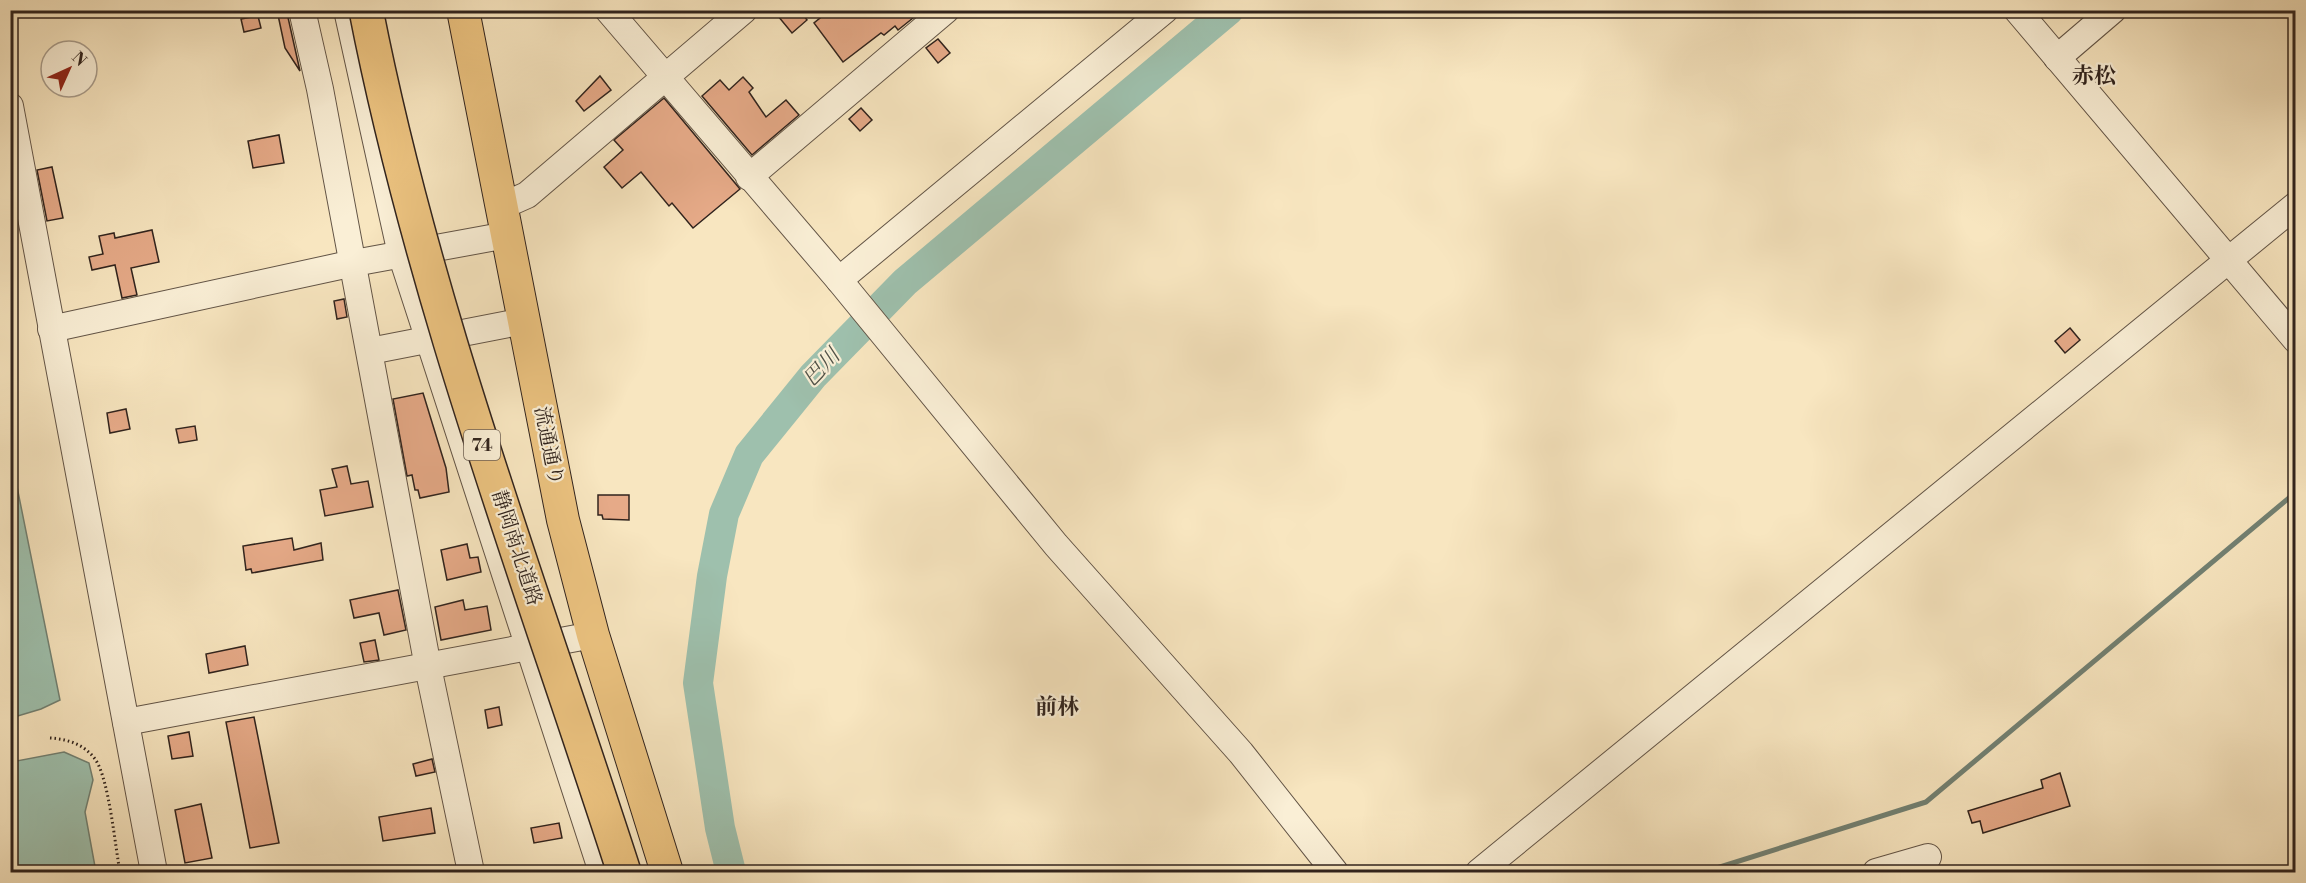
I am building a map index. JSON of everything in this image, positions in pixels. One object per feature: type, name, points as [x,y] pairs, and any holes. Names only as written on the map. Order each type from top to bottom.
[{"type":"highway","name":"静岡南北道路","points":[[357,10],[391,163],[433,318],[614,873]]},
{"type":"highway","name":"静岡南北道路","points":[[366,10],[400,161],[442,315],[516,550],[624,873]]},
{"type":"main road","name":"流通通り","points":[[462,10],[563,520],[593,635],[667,873]]},
{"type":"street","points":[[302,10],[354,263],[428,667],[471,873]]},
{"type":"street","points":[[347,10],[401,254],[602,873]]},
{"type":"street","points":[[608,10],[839,280],[1056,545],[1241,753],[1335,873]]},
{"type":"street","points":[[51,329],[401,254],[503,221],[527,195],[744,10]]},
{"type":"street","points":[[749,177],[946,10]]},
{"type":"street","points":[[839,280],[1165,10]]},
{"type":"street","points":[[2017,10],[2295,340]]},
{"type":"street","points":[[2057,58],[2113,10]]},
{"type":"street","points":[[10,105],[154,873]]},
{"type":"street","points":[[1479,873],[2295,205]]},
{"type":"street","points":[[370,351],[524,321]]},
{"type":"street","points":[[126,722],[593,635]]},
{"type":"street","points":[[1876,873],[1928,857]]},
{"type":"path","points":[[50,738],[65,739],[80,746],[95,759],[103,775],[120,873]]},
{"type":"shaded area","points":[[10,452],[60,700],[41,709],[11,718]]},
{"type":"shaded area","points":[[64,752],[89,763],[93,780],[85,812],[96,872],[11,872],[11,762]]},
{"type":"building","points":[[773,10],[800,10],[807,20],[792,33]]},
{"type":"building","points":[[830,10],[906,10],[913,18],[898,30],[895,26],[884,35],[881,33],[843,62],[814,23]]},
{"type":"building","points":[[287,13],[300,71],[285,48],[278,15]]},
{"type":"building","points":[[258,16],[261,28],[244,32],[241,19]]},
{"type":"building","points":[[938,39],[950,53],[938,63],[926,48]]},
{"type":"building","points":[[600,76],[611,90],[584,111],[576,101]]},
{"type":"building","points":[[743,77],[753,88],[749,92],[766,117],[786,100],[799,115],[752,155],[702,96],[720,80],[729,90]]},
{"type":"building","points":[[664,98],[740,189],[693,228],[672,203],[669,206],[641,172],[622,188],[604,167],[623,150],[614,140]]},
{"type":"building","points":[[861,108],[872,120],[860,131],[849,119]]},
{"type":"building","points":[[279,135],[284,163],[253,168],[248,141]]},
{"type":"building","points":[[52,167],[63,218],[47,221],[37,170]]},
{"type":"building","points":[[152,230],[159,262],[131,268],[137,295],[122,298],[115,265],[92,270],[89,257],[103,254],[99,236],[114,233],[115,238]]},
{"type":"building","points":[[344,299],[347,317],[337,319],[334,301]]},
{"type":"building","points":[[2070,328],[2080,340],[2065,353],[2055,341]]},
{"type":"building","points":[[423,393],[446,468],[449,492],[420,498],[418,490],[415,490],[412,475],[407,476],[393,399]]},
{"type":"building","points":[[126,409],[130,429],[110,433],[107,413]]},
{"type":"building","points":[[195,426],[197,440],[179,443],[176,429]]},
{"type":"building","points":[[347,466],[351,484],[368,481],[373,507],[325,516],[320,490],[337,487],[332,469]]},
{"type":"building","points":[[598,495],[629,495],[629,520],[603,519],[602,515],[598,515]]},
{"type":"building","points":[[292,538],[294,550],[321,543],[323,560],[252,573],[251,569],[246,570],[243,546]]},
{"type":"building","points":[[467,544],[470,558],[478,557],[481,572],[447,580],[441,550]]},
{"type":"building","points":[[398,590],[406,630],[384,635],[379,613],[354,618],[350,600]]},
{"type":"building","points":[[463,600],[465,610],[487,606],[491,630],[441,640],[435,607]]},
{"type":"building","points":[[375,640],[379,660],[364,662],[360,643]]},
{"type":"building","points":[[245,646],[248,665],[209,673],[206,654]]},
{"type":"building","points":[[499,707],[502,725],[488,728],[485,710]]},
{"type":"building","points":[[254,717],[279,843],[250,848],[226,722]]},
{"type":"building","points":[[189,732],[193,756],[172,759],[168,736]]},
{"type":"building","points":[[432,759],[435,772],[416,776],[413,764]]},
{"type":"building","points":[[2060,773],[2070,806],[1983,833],[1980,821],[1972,823],[1968,811],[2043,788],[2041,780]]},
{"type":"building","points":[[201,804],[212,858],[185,863],[175,810]]},
{"type":"building","points":[[431,808],[435,833],[383,841],[379,817]]},
{"type":"building","points":[[559,823],[562,838],[534,843],[531,828]]},
{"type":"waterway","name":"巴川","points":[[731,872],[720,828],[698,683],[712,576],[724,514],[749,455],[813,376],[905,282],[1229,10]]},
{"type":"waterway","points":[[1704,872],[1926,802],[2296,492]]},
{"type":"district","name":"赤松","points":[[2094,76]]},
{"type":"district","name":"前林","points":[[1057,707]]}]
